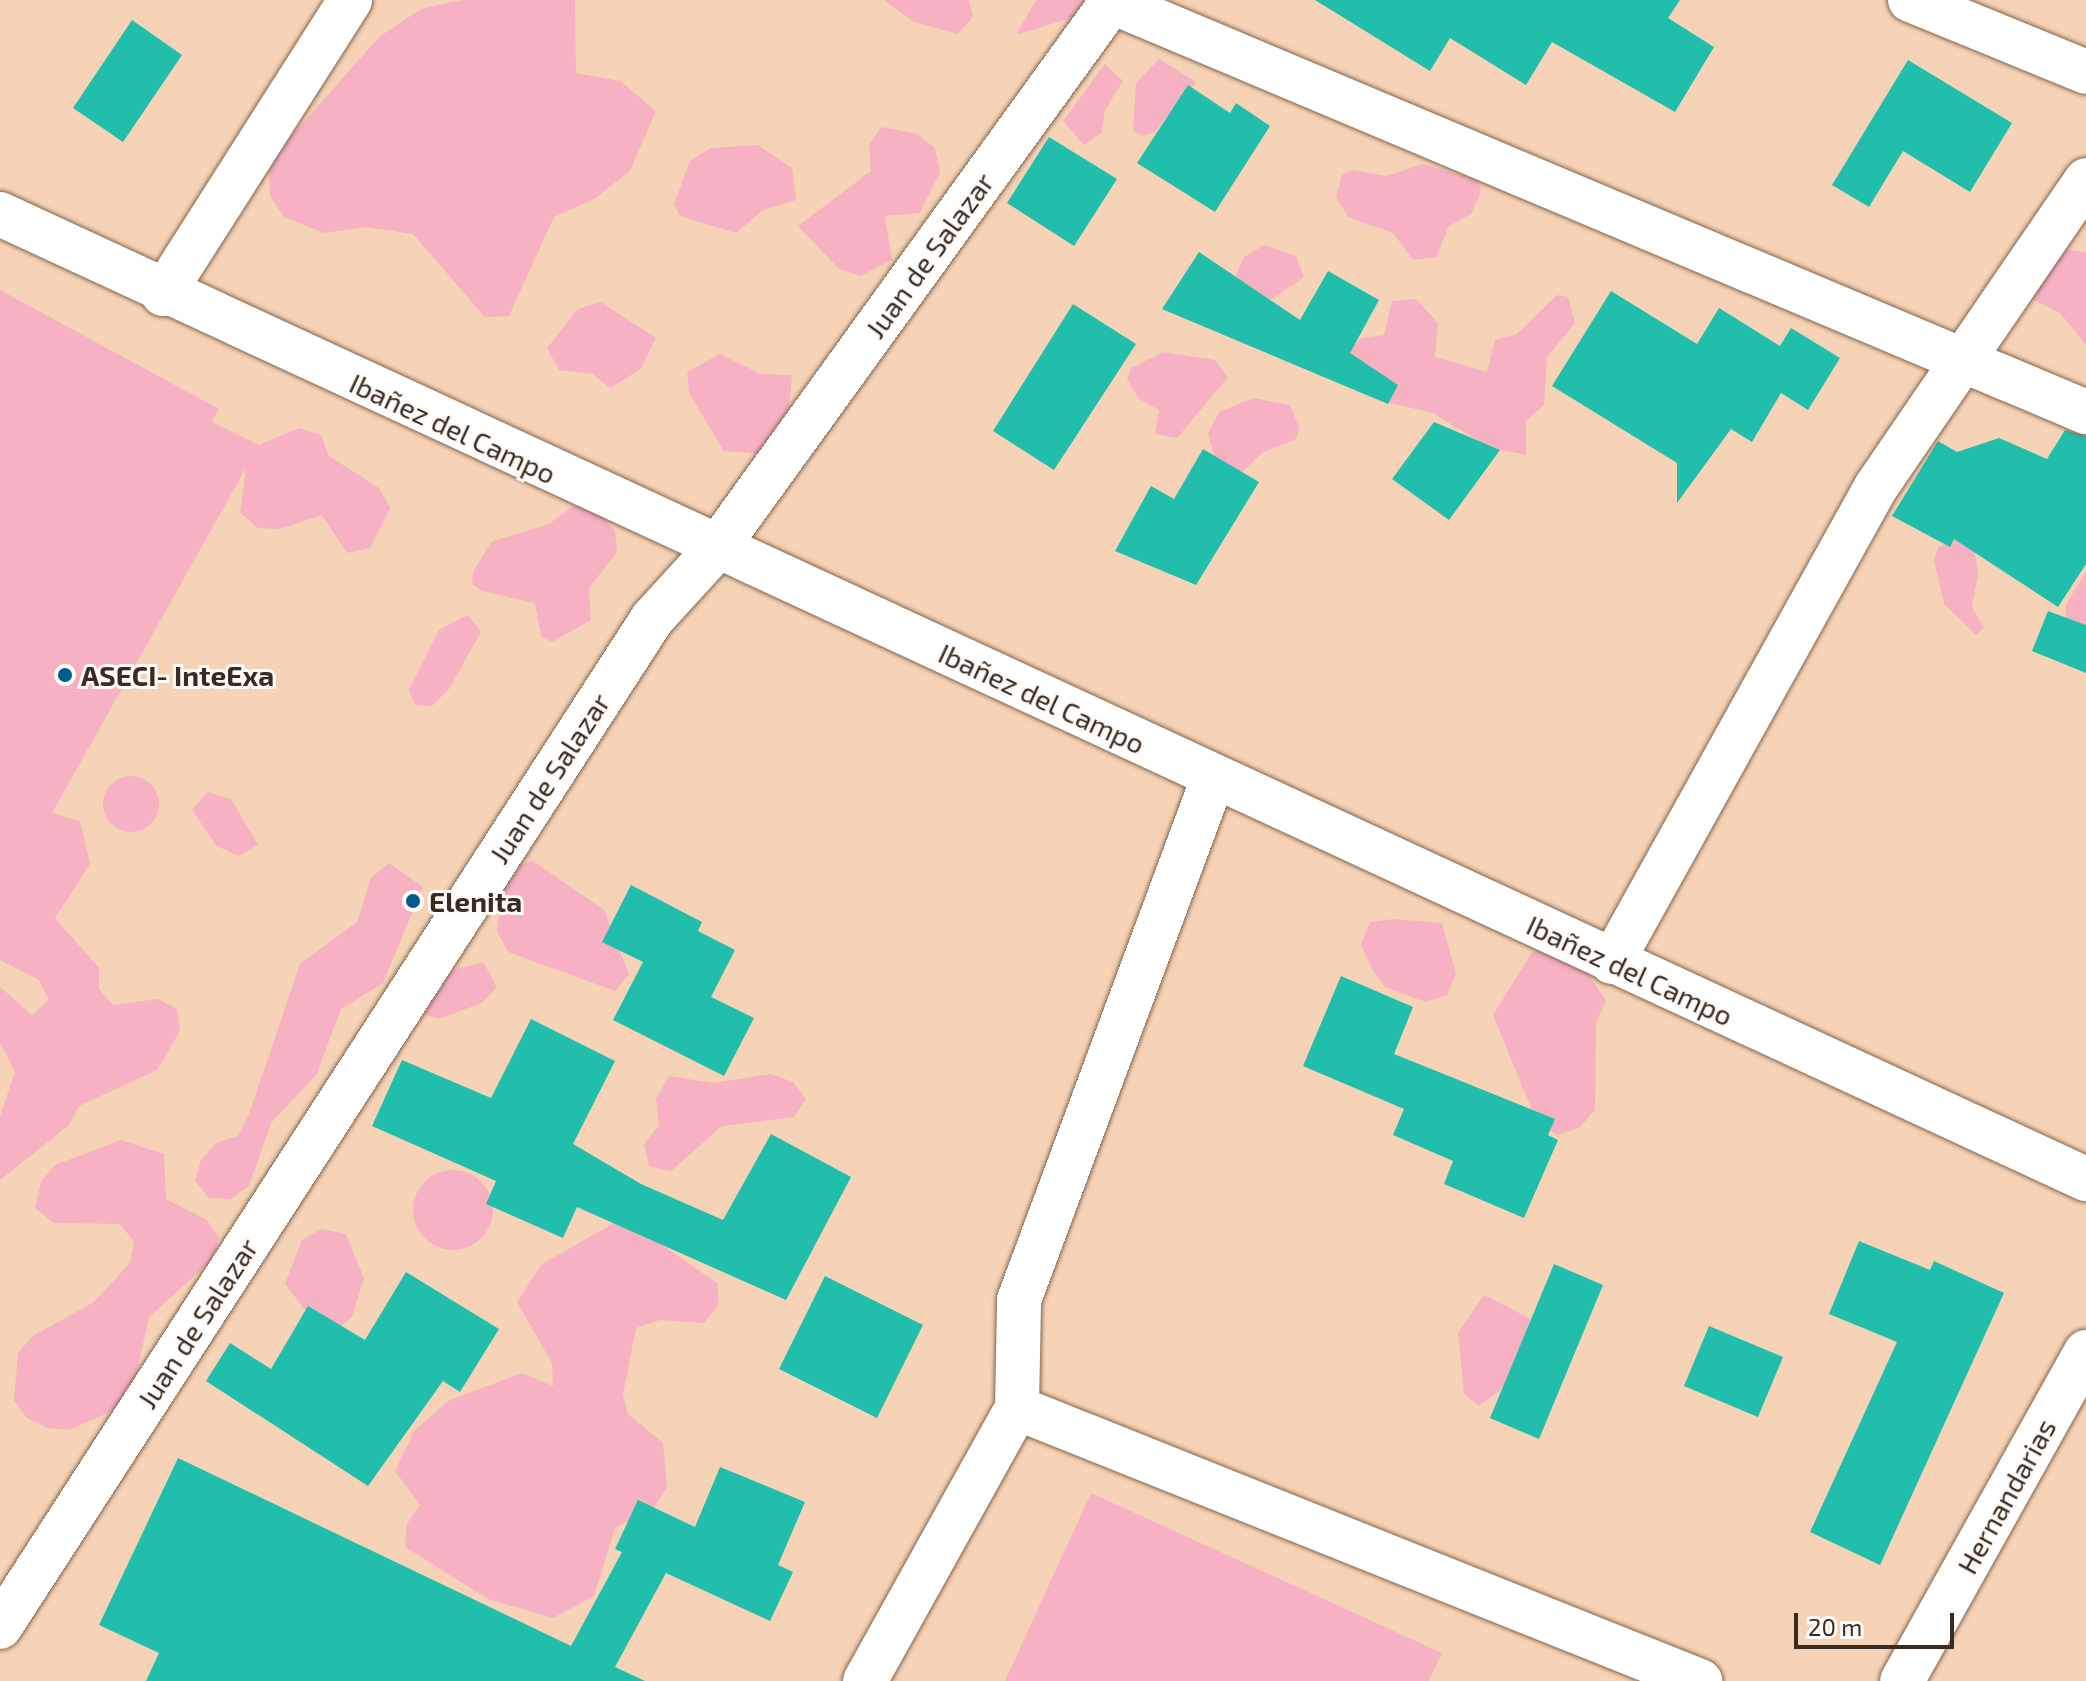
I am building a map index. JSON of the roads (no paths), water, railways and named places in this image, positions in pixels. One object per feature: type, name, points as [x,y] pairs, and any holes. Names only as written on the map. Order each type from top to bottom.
[{"type":"street","points":[[163,294],[350,0]]},
{"type":"street","points":[[1910,0],[2086,72]]},
{"type":"street","points":[[1112,1],[2086,412]]},
{"type":"street","name":"Juan de Salazar","points":[[0,1627],[652,619],[716,549],[1112,1]]},
{"type":"street","points":[[1612,962],[1839,549],[2086,180]]},
{"type":"street","name":"Ibañez del Campo","points":[[0,214],[163,294],[2086,1179]]},
{"type":"street","points":[[865,1681],[1017,1408],[1019,1300],[1214,776]]},
{"type":"street","name":"Hernandarias","points":[[1902,1681],[2086,1352]]},
{"type":"street","points":[[1017,1408],[1700,1681]]},
{"type":"place","name":"ASECI- InteExa","points":[[65,675]]},
{"type":"place","name":"Elenita","points":[[413,901]]}]
